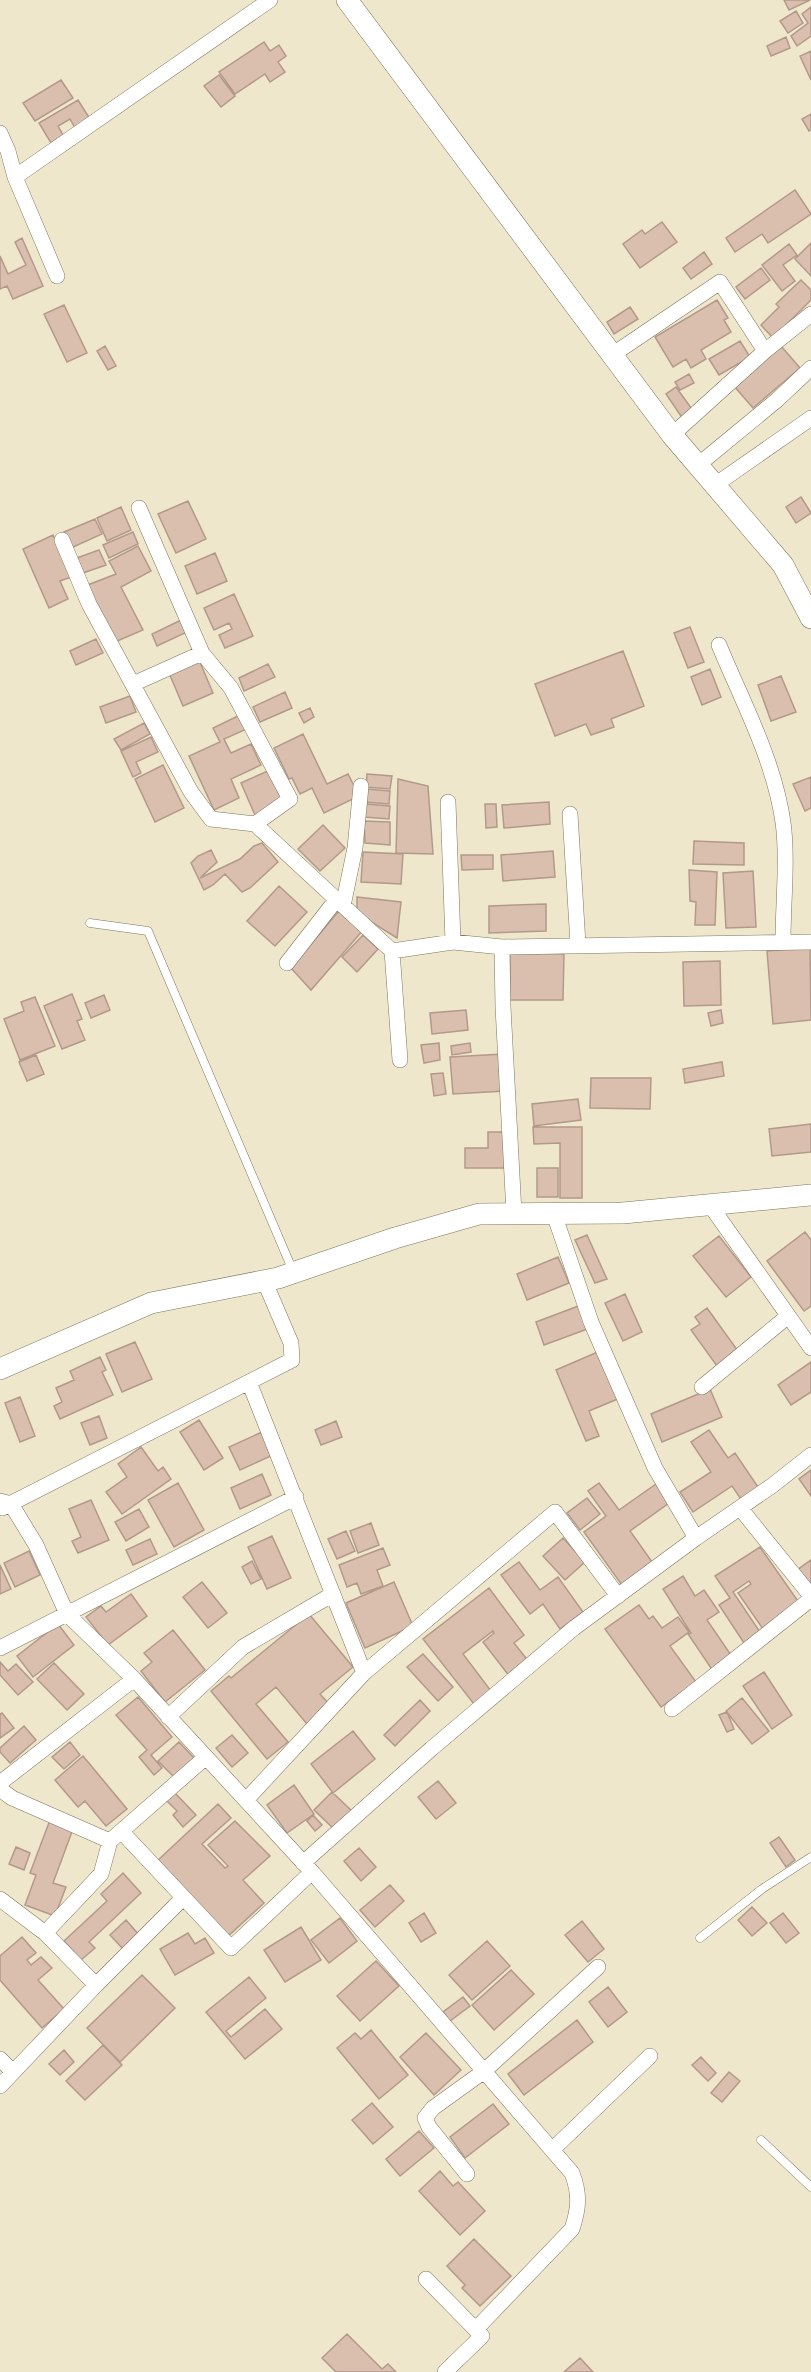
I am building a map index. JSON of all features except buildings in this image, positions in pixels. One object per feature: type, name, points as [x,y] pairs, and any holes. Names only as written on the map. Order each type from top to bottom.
[{"type":"street","points":[[15,177],[270,0]]},
{"type":"street","points":[[347,0],[672,435],[783,565],[811,618]]},
{"type":"street","points":[[0,133],[15,177],[57,276]]},
{"type":"street","points":[[612,355],[720,282],[765,351]]},
{"type":"street","points":[[672,435],[765,351],[811,314]]},
{"type":"street","points":[[698,465],[811,368]]},
{"type":"street","points":[[715,485],[811,418]]},
{"type":"street","points":[[139,507],[202,653],[231,688],[290,799],[255,824]]},
{"type":"street","points":[[62,540],[89,604],[192,792],[211,819],[255,824],[392,951],[400,1060]]},
{"type":"street","points":[[718,645],[771,769],[778,795],[783,825],[783,941]]},
{"type":"street","points":[[133,684],[202,653]]},
{"type":"street","points":[[287,963],[339,903],[355,848],[361,786]]},
{"type":"street","points":[[448,802],[453,942]]},
{"type":"street","points":[[570,814],[578,944]]},
{"type":"street","points":[[392,951],[453,942],[502,946],[811,942]]},
{"type":"street","points":[[502,946],[514,1213]]},
{"type":"street","points":[[0,1369],[151,1304],[264,1280],[478,1214],[623,1214],[811,1195]]},
{"type":"street","points":[[710,1205],[811,1348]]},
{"type":"street","points":[[554,1214],[591,1322],[656,1468],[696,1538]]},
{"type":"street","points":[[264,1280],[291,1343],[292,1360],[4,1505],[36,1545],[67,1614],[134,1679],[308,1868],[572,2173],[579,2191],[579,2209],[572,2229],[476,2329]]},
{"type":"street","points":[[702,1387],[788,1317]]},
{"type":"street","points":[[249,1382],[364,1672]]},
{"type":"street","points":[[0,1789],[12,1798],[115,1836],[183,1898],[231,1948],[308,1868],[431,1749],[573,1628],[811,1455]]},
{"type":"street","points":[[0,1648],[296,1497]]},
{"type":"street","points":[[672,1709],[811,1598],[740,1508]]},
{"type":"street","points":[[246,1800],[364,1672],[555,1512],[618,1596]]},
{"type":"street","points":[[168,1717],[243,1647],[333,1594]]},
{"type":"street","points":[[0,1783],[134,1679]]},
{"type":"street","points":[[45,1933],[101,1874],[115,1836],[206,1757]]},
{"type":"street","points":[[0,2086],[183,1898]]},
{"type":"street","points":[[0,1899],[45,1933],[96,1985]]},
{"type":"street","points":[[467,2175],[429,2127],[425,2118],[434,2108],[483,2072],[598,1967]]},
{"type":"street","points":[[553,2149],[650,2056]]},
{"type":"street","points":[[0,2059],[13,2072]]},
{"type":"street","points":[[426,2279],[482,2336],[445,2372]]},
{"type":"lane","points":[[90,923],[148,931],[293,1272]]},
{"type":"lane","points":[[700,1938],[762,1889],[811,1857]]},
{"type":"lane","points":[[761,2140],[811,2187]]}]
